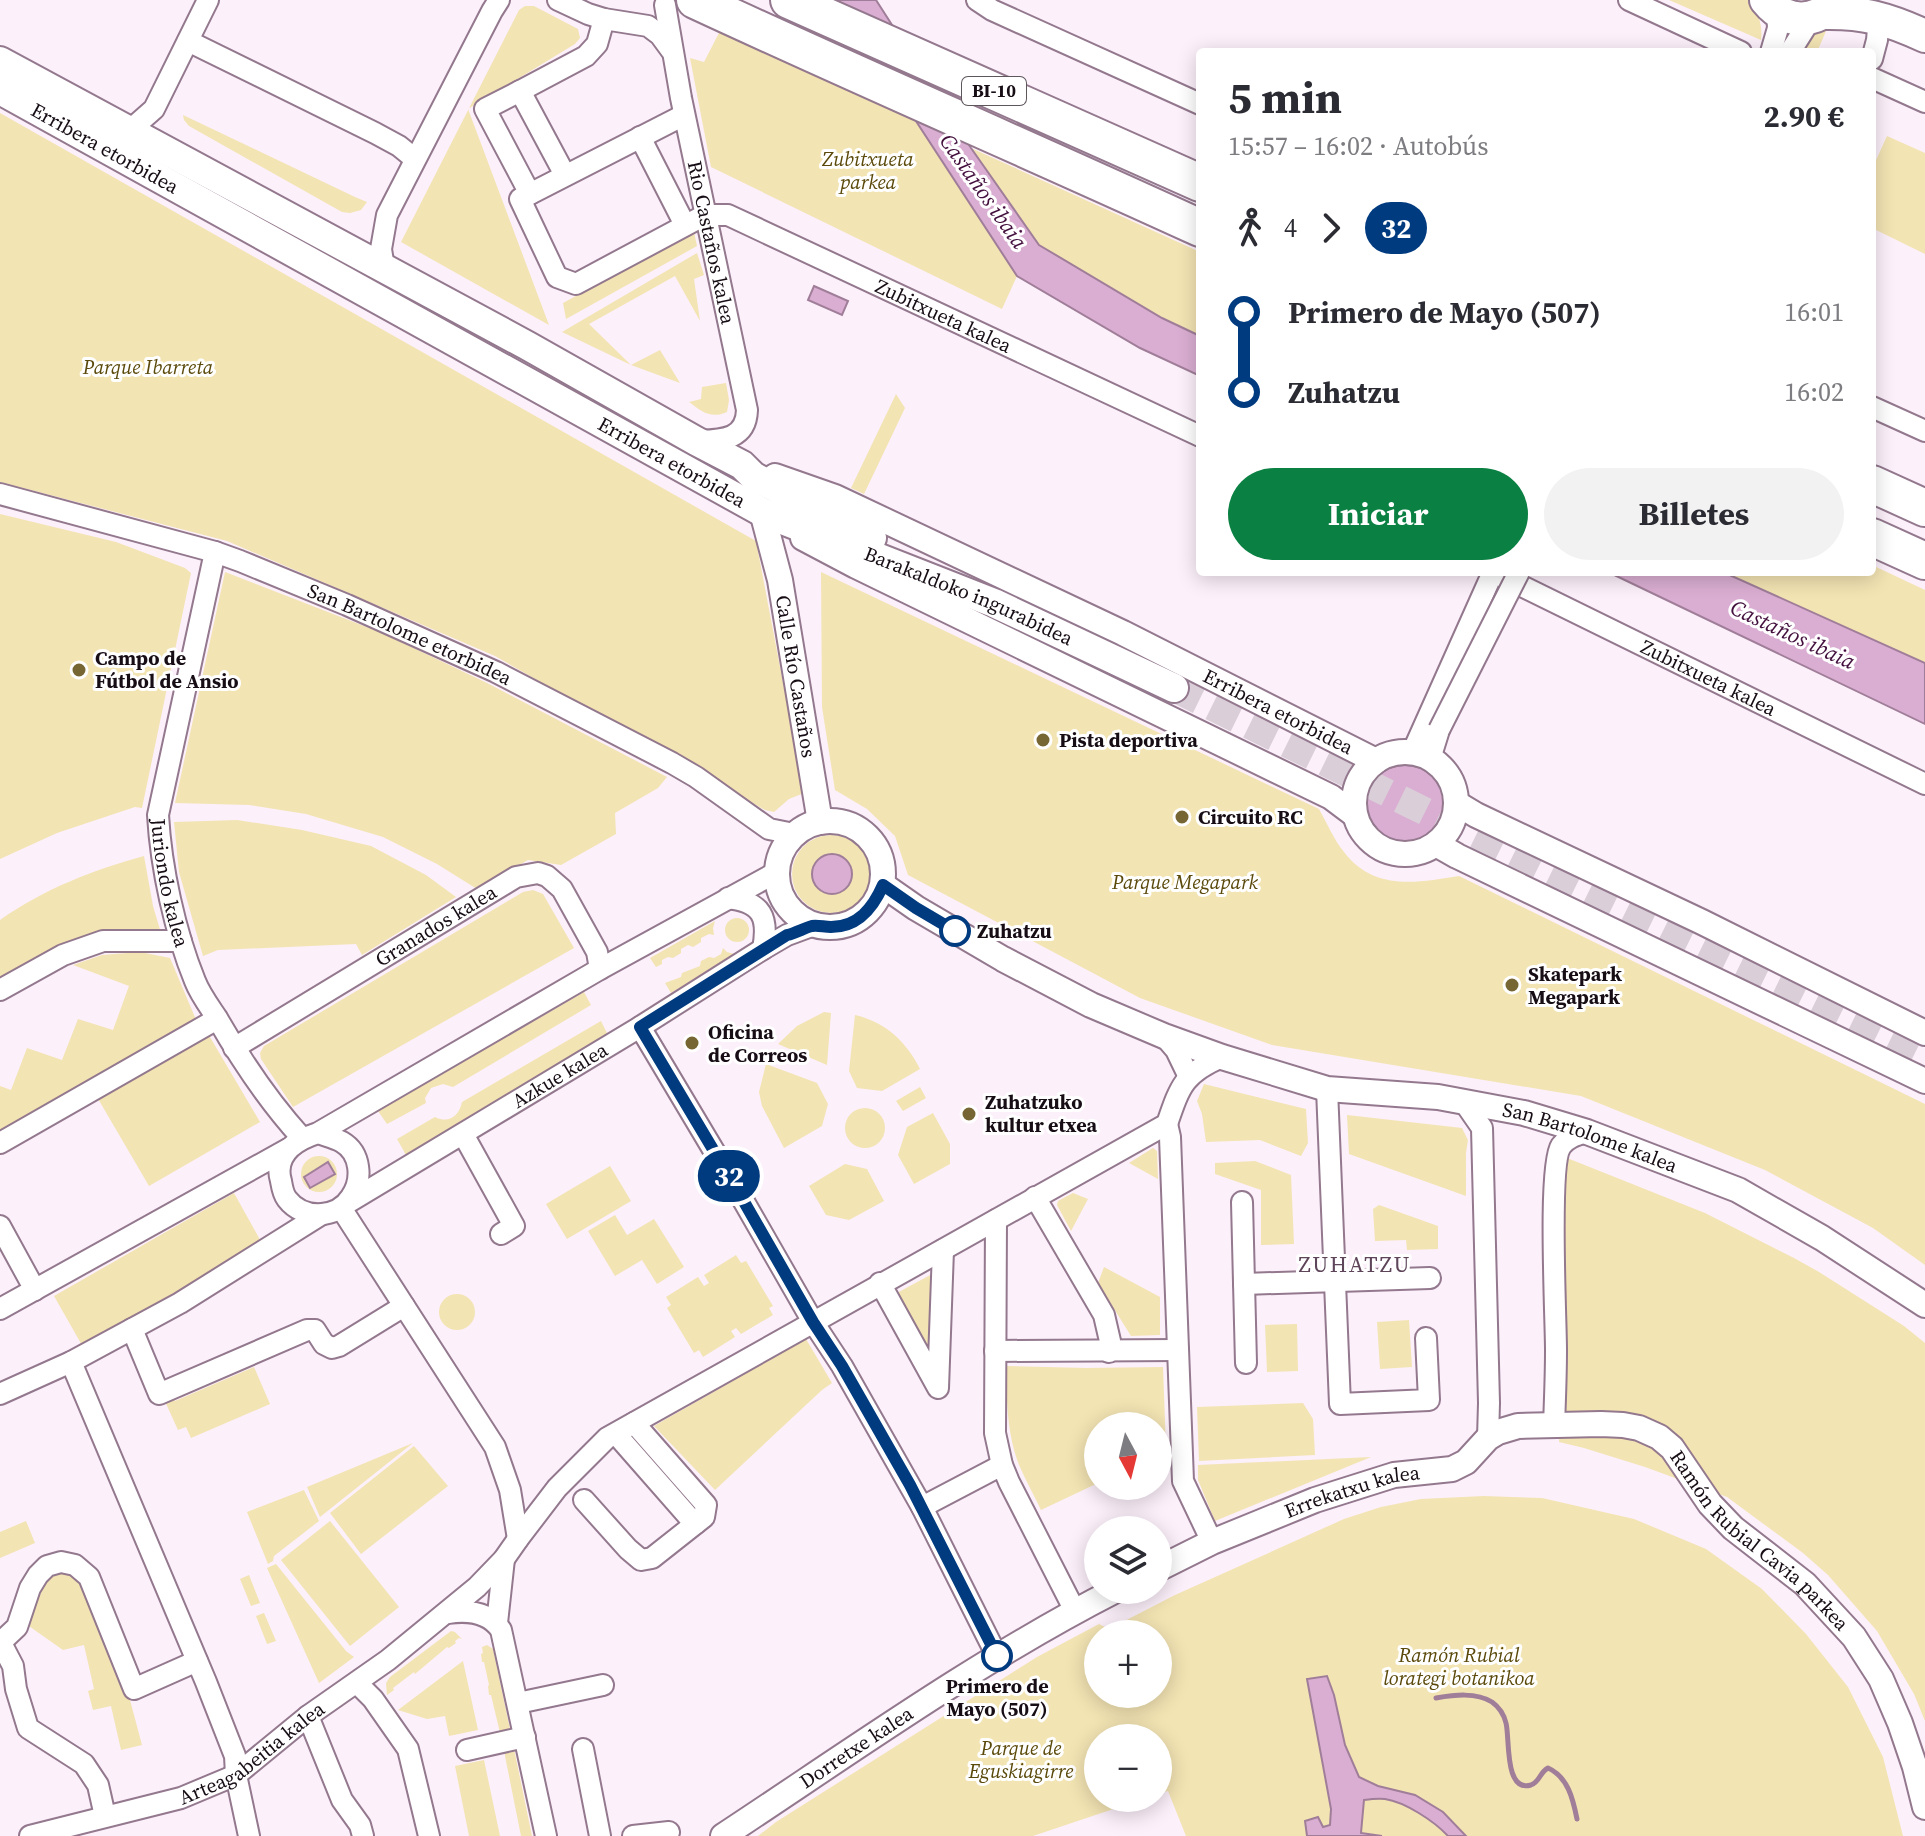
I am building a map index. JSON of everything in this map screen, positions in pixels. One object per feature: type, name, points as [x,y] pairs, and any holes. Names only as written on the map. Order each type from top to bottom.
[{"type":"highway","name":"BI-10","points":[[789,0],[1196,181]]},
{"type":"highway","name":"BI-10","points":[[680,2],[1063,165],[1196,226]]},
{"type":"highway","points":[[1876,486],[1925,508]]},
{"type":"highway","points":[[1876,539],[1925,561]]},
{"type":"main road","points":[[1772,5],[1784,15],[1800,19],[1825,10],[1850,13],[1875,9],[1918,33]]},
{"type":"main road","name":"Erribera etorbidea","points":[[0,61],[541,353],[742,465],[753,476],[994,603]]},
{"type":"main road","name":"Erribera etorbidea","points":[[0,90],[762,512]]},
{"type":"main road","name":"Barakaldoko ingurabidea","points":[[762,512],[994,603],[1174,688]]},
{"type":"street","points":[[129,131],[154,109],[208,0]]},
{"type":"street","points":[[558,0],[604,19],[648,26],[660,35],[673,52]]},
{"type":"street","points":[[1629,0],[1732,48]]},
{"type":"street","points":[[384,268],[381,249],[387,215],[497,2]]},
{"type":"street","points":[[648,26],[680,2]]},
{"type":"street","name":"Rio Castaños kalea","points":[[680,2],[673,52],[747,410],[747,419],[739,433],[718,440],[696,441]]},
{"type":"street","points":[[985,5],[1196,102]]},
{"type":"street","points":[[1772,5],[1778,28],[1772,48]]},
{"type":"street","points":[[1875,9],[1875,48]]},
{"type":"street","points":[[1793,48],[1807,25],[1825,10]]},
{"type":"street","points":[[530,194],[485,109],[586,56],[597,44],[604,19]]},
{"type":"street","points":[[188,41],[375,133],[415,159]]},
{"type":"street","points":[[1876,80],[1925,102]]},
{"type":"street","points":[[520,91],[565,175]]},
{"type":"street","points":[[684,115],[520,199],[557,277],[576,284],[705,215]]},
{"type":"street","points":[[640,137],[685,225]]},
{"type":"street","name":"Zubitxueta kalea","points":[[705,215],[728,215],[1196,434]]},
{"type":"street","points":[[1876,409],[1925,431]]},
{"type":"street","name":"Erribera etorbidea","points":[[742,465],[850,504],[1123,633],[1376,761]]},
{"type":"street","name":"San Bartolome etorbidea","points":[[0,494],[215,552],[347,605],[496,672],[672,763],[769,829],[794,834]]},
{"type":"street","points":[[762,512],[780,580]]},
{"type":"street","name":"Erribera etorbidea","points":[[762,512],[815,546],[1331,797],[1355,815]]},
{"type":"street","name":"Calle Río Castaños","points":[[815,546],[791,557],[780,580],[820,822]]},
{"type":"street","name":"Juriondo kalea","points":[[215,552],[158,815],[160,850],[181,941],[196,984],[234,1048],[303,1140]]},
{"type":"street","points":[[1421,756],[1491,576]]},
{"type":"street","name":"Zubitxueta kalea","points":[[1501,576],[1925,784]]},
{"type":"street","points":[[1421,756],[1439,730],[1517,576]]},
{"type":"street","points":[[1399,753],[1421,756],[1441,768],[1450,779],[1456,803],[1454,818],[1447,833],[1421,852],[1404,855],[1387,852],[1372,843],[1361,831],[1353,800],[1357,785],[1364,772],[1376,761],[1399,753]]},
{"type":"street","points":[[1456,803],[1925,1033]]},
{"type":"street","points":[[820,822],[838,822],[854,827],[868,837],[878,851],[883,868],[883,885],[876,901],[865,915],[849,924],[832,927],[814,925],[786,905],[779,889],[777,872],[785,845],[794,834],[820,822]]},
{"type":"street","points":[[1436,844],[1925,1081]]},
{"type":"street","points":[[0,1309],[777,872]]},
{"type":"street","name":"Granados kalea","points":[[234,1048],[516,877],[538,873],[547,876],[562,889],[597,952],[600,969]]},
{"type":"street","points":[[883,885],[916,908],[1091,1005],[1222,1057]]},
{"type":"street","points":[[728,898],[744,900],[763,916],[767,931],[763,949]]},
{"type":"street","name":"Azkue kalea","points":[[0,1394],[71,1362],[180,1303],[640,1027],[763,949],[787,935],[814,925]]},
{"type":"street","points":[[0,990],[63,955],[103,941],[181,941]]},
{"type":"street","points":[[0,1143],[217,1019]]},
{"type":"street","points":[[640,1027],[842,1366],[922,1507],[997,1656]]},
{"type":"street","points":[[1164,1036],[1176,1050],[1189,1077]]},
{"type":"street","points":[[1172,1562],[1212,1542],[1183,1481],[1170,1137],[1167,1124],[1178,1093],[1189,1077],[1201,1066],[1222,1057]]},
{"type":"street","name":"San Bartolome kalea","points":[[1222,1057],[1327,1089],[1438,1097],[1524,1113],[1587,1132],[1738,1190],[1822,1238],[1925,1305]]},
{"type":"street","points":[[1327,1089],[1340,1404],[1429,1400],[1426,1338]]},
{"type":"street","points":[[1464,1102],[1482,1128],[1488,1438]]},
{"type":"street","name":"Arteagabeitia kalea","points":[[30,1836],[181,1798],[236,1775],[308,1716],[357,1683],[448,1613],[477,1587],[504,1559],[557,1488],[607,1438],[1167,1124]]},
{"type":"street","points":[[1554,1425],[1556,1161],[1560,1148],[1571,1137],[1587,1132]]},
{"type":"street","points":[[463,1134],[514,1226],[501,1234]]},
{"type":"street","points":[[303,1140],[344,1143],[353,1153],[358,1165],[356,1191],[337,1208],[310,1214],[296,1208],[287,1199],[279,1174],[281,1160],[303,1140]]},
{"type":"street","points":[[1035,1197],[1104,1315],[1110,1341],[1109,1352]]},
{"type":"street","points":[[1242,1202],[1246,1363]]},
{"type":"street","points":[[337,1208],[495,1447],[510,1490],[518,1539]]},
{"type":"street","points":[[996,1220],[995,1433],[1009,1482],[1075,1611]]},
{"type":"street","points":[[0,1226],[35,1290]]},
{"type":"street","points":[[880,1283],[938,1388],[943,1250]]},
{"type":"street","points":[[1244,1284],[1430,1278]]},
{"type":"street","points":[[132,1329],[159,1394],[307,1330],[315,1330],[324,1344],[332,1348],[339,1346],[404,1306]]},
{"type":"street","points":[[995,1351],[1178,1350]]},
{"type":"street","points":[[71,1362],[235,1756],[249,1836]]},
{"type":"street","points":[[584,1500],[641,1560],[652,1558],[704,1517],[706,1505],[634,1423]]},
{"type":"street","name":"Ramón Rubial Cavia parkea","points":[[1488,1438],[1518,1426],[1554,1425],[1623,1425],[1659,1437],[1672,1448],[1710,1504],[1725,1520],[1805,1584],[1854,1637],[1881,1679],[1900,1723],[1925,1807]]},
{"type":"street","points":[[616,1434],[695,1524]]},
{"type":"street","name":"Errekatxu kalea","points":[[1212,1542],[1315,1500],[1394,1475],[1452,1469],[1466,1462],[1488,1438]]},
{"type":"street","points":[[922,1507],[1002,1465]]},
{"type":"street","name":"Arteagabeitia kalea","points":[[497,1623],[504,1559]]},
{"type":"street","points":[[105,1816],[98,1785],[84,1764],[28,1728],[16,1689],[13,1666],[0,1643],[17,1627],[30,1588],[47,1566],[61,1562],[75,1565],[89,1577],[134,1689],[197,1661]]},
{"type":"street","name":"Dorretxe kalea","points":[[723,1836],[997,1656],[1089,1604]]},
{"type":"street","points":[[448,1613],[477,1613],[497,1623],[501,1630],[546,1836]]},
{"type":"street","points":[[357,1683],[373,1699],[408,1749],[429,1836]]},
{"type":"street","points":[[518,1703],[603,1685]]},
{"type":"street","points":[[308,1716],[342,1800],[360,1825],[363,1836]]},
{"type":"street","points":[[467,1750],[525,1737]]},
{"type":"street","points":[[583,1749],[600,1836]]},
{"type":"street","points":[[633,1836],[669,1832]]},
{"type":"green space","points":[[1669,0],[1751,0],[1759,20],[1761,40]]},
{"type":"green space","points":[[534,6],[578,29],[580,38],[575,44],[469,108],[519,10]]},
{"type":"green space","points":[[1830,22],[1819,48],[1802,48],[1808,35]]},
{"type":"green space","name":"Zubitxueta parkea","points":[[721,29],[777,58],[915,120],[1017,276],[1002,309],[711,167],[690,58],[704,62]]},
{"type":"green space","points":[[468,110],[549,325],[401,242]]},
{"type":"green space","name":"Parque Ibarreta","points":[[0,113],[756,541],[804,793],[789,799],[774,812],[765,810],[495,656],[227,541],[0,482]]},
{"type":"green space","points":[[183,115],[367,202],[361,210],[342,212],[189,126]]},
{"type":"green space","points":[[1887,136],[1925,153],[1925,254],[1876,230],[1876,160]]},
{"type":"green space","points":[[971,148],[1196,250],[1196,334],[1162,318],[1039,245]]},
{"type":"green space","points":[[694,232],[697,246],[566,319],[563,303]]},
{"type":"green space","points":[[697,253],[704,275],[694,279],[700,321],[675,276],[589,324],[631,365],[562,332]]},
{"type":"green space","points":[[660,350],[680,383],[631,365]]},
{"type":"green space","points":[[726,383],[729,400],[727,412],[716,415],[707,413],[689,402],[701,399],[702,387]]},
{"type":"green space","points":[[896,394],[905,408],[864,494],[851,488]]},
{"type":"green space","name":"Campo de Fútbol de Ansio","points":[[0,514],[116,542],[191,573],[142,808],[135,807],[57,833],[0,859]]},
{"type":"green space","points":[[1876,567],[1925,590],[1925,667],[1728,576],[1876,576]]},
{"type":"green space","points":[[225,572],[382,633],[487,683],[667,777],[658,788],[615,813],[616,834],[561,865],[528,860],[477,889],[437,864],[383,837],[306,814],[249,805],[175,803]]},
{"type":"green space","name":"Parque Megapark","points":[[821,572],[1319,809],[1344,852],[1369,873],[1382,879],[1412,882],[1459,876],[1925,1104],[1925,1265],[1873,1228],[1765,1170],[1581,1096],[1272,1045],[1140,998],[908,875],[895,836],[867,809],[835,790],[822,707]]},
{"type":"green space","points":[[237,820],[302,830],[371,846],[426,875],[456,897],[362,955],[356,944],[218,950],[203,956],[179,872],[174,822]]},
{"type":"green space","points":[[831,835],[846,838],[863,852],[870,874],[867,889],[853,906],[831,913],[816,910],[799,896],[792,874],[795,859],[809,842]]},
{"type":"green space","points":[[144,856],[161,933],[124,930],[90,936],[56,946],[0,978],[0,920],[69,882]]},
{"type":"green space","points":[[533,890],[543,894],[574,948],[293,1107],[261,1059],[264,1046],[523,892]]},
{"type":"green space","points":[[737,918],[748,925],[749,930],[742,941],[737,942],[726,935],[725,930],[732,919]]},
{"type":"green space","points":[[715,921],[714,935],[701,938],[701,942],[693,947],[688,945],[681,949],[681,953],[662,960],[662,964],[656,967],[650,958]]},
{"type":"green space","points":[[723,948],[734,954],[671,993],[665,983],[700,966],[701,961],[721,954]]},
{"type":"green space","points":[[140,952],[170,958],[197,1022],[0,1136],[0,1086],[11,1090],[27,1048],[62,1060],[78,1019],[113,1030],[129,986],[73,965],[102,955]]},
{"type":"green space","points":[[584,992],[591,1005],[453,1087],[443,1084],[431,1088],[425,1098],[426,1103],[387,1124],[378,1111]]},
{"type":"green space","points":[[824,1012],[831,1013],[827,1065],[778,1044],[797,1026]]},
{"type":"green space","points":[[855,1015],[876,1022],[894,1034],[920,1069],[882,1091],[857,1088],[849,1071]]},
{"type":"green space","points":[[601,1021],[608,1035],[406,1155],[397,1139],[435,1117],[445,1120],[453,1117],[462,1102]]},
{"type":"green space","points":[[207,1032],[260,1122],[149,1186],[97,1097]]},
{"type":"green space","points":[[766,1064],[817,1083],[828,1104],[822,1126],[784,1148],[762,1106],[759,1092]]},
{"type":"green space","points":[[1204,1084],[1306,1109],[1308,1143],[1301,1156],[1260,1140],[1206,1142],[1197,1101]]},
{"type":"green space","points":[[920,1087],[926,1098],[903,1111],[896,1101]]},
{"type":"green space","points":[[865,1108],[879,1114],[885,1128],[879,1142],[865,1148],[851,1142],[845,1128],[851,1114]]},
{"type":"green space","points":[[933,1113],[950,1144],[950,1164],[914,1184],[898,1155],[907,1127]]},
{"type":"green space","points":[[1347,1115],[1462,1128],[1468,1140],[1466,1196],[1349,1154]]},
{"type":"green space","points":[[1153,1148],[1157,1151],[1158,1179],[1129,1163]]},
{"type":"green space","points":[[319,1156],[332,1161],[337,1174],[332,1187],[319,1192],[306,1187],[301,1174],[306,1161]]},
{"type":"green space","points":[[1562,1156],[1705,1213],[1794,1258],[1904,1326],[1925,1343],[1925,1721],[1914,1694],[1877,1631],[1828,1575],[1803,1553],[1727,1497],[1645,1467],[1559,1442],[1565,1347]]},
{"type":"green space","points":[[1255,1161],[1291,1175],[1294,1244],[1261,1245],[1261,1190],[1215,1174],[1215,1163]]},
{"type":"green space","points":[[845,1164],[867,1169],[884,1201],[849,1220],[826,1215],[809,1186]]},
{"type":"green space","points":[[610,1166],[631,1201],[567,1239],[546,1204]]},
{"type":"green space","points":[[234,1193],[263,1245],[83,1347],[54,1296]]},
{"type":"green space","points":[[1073,1193],[1088,1199],[1071,1231],[1057,1205],[1058,1201]]},
{"type":"green space","points":[[1379,1205],[1438,1226],[1438,1249],[1407,1250],[1406,1240],[1375,1241],[1373,1209]]},
{"type":"green space","points":[[615,1215],[627,1235],[654,1219],[684,1267],[657,1284],[642,1260],[615,1276],[588,1231]]},
{"type":"green space","points":[[736,1255],[741,1263],[746,1261],[773,1306],[769,1308],[773,1315],[741,1334],[736,1328],[731,1331],[735,1337],[703,1357],[699,1350],[694,1353],[667,1308],[671,1305],[666,1297],[698,1277],[704,1286],[709,1283],[704,1275]]},
{"type":"green space","points":[[1104,1267],[1160,1297],[1160,1335],[1131,1336],[1098,1283]]},
{"type":"green space","points":[[934,1273],[931,1361],[895,1294]]},
{"type":"green space","points":[[457,1294],[470,1299],[475,1312],[470,1325],[457,1330],[444,1325],[439,1312],[444,1299]]},
{"type":"green space","points":[[1409,1320],[1412,1367],[1380,1369],[1377,1322]]},
{"type":"green space","points":[[1297,1324],[1298,1371],[1267,1372],[1265,1325]]},
{"type":"green space","points":[[806,1339],[832,1383],[715,1490],[654,1426]]},
{"type":"green space","points":[[1007,1366],[1163,1367],[1165,1412],[1084,1412],[1084,1490],[1041,1510],[1019,1465],[1007,1404]]},
{"type":"green space","points":[[254,1367],[270,1404],[191,1438],[186,1427],[178,1430],[163,1397],[171,1393],[175,1401]]},
{"type":"green space","points":[[1303,1403],[1313,1419],[1315,1455],[1199,1461],[1197,1407]]},
{"type":"green space","points":[[413,1443],[320,1517],[307,1487]]},
{"type":"green space","points":[[414,1446],[448,1486],[361,1554],[330,1513]]},
{"type":"green space","points":[[1371,1457],[1215,1521],[1198,1480],[1198,1465]]},
{"type":"green space","points":[[304,1490],[319,1521],[268,1564],[247,1512]]},
{"type":"green space","name":"Ramón Rubial lorategi botanikoa","points":[[1484,1496],[1542,1498],[1634,1519],[1706,1549],[1762,1589],[1806,1634],[1848,1687],[1883,1757],[1903,1836],[1186,1836],[1172,1801],[1172,1724],[1084,1724],[1084,1812],[1104,1812],[1033,1836],[758,1836],[1037,1657],[1084,1632],[1084,1708],[1172,1708],[1172,1620],[1126,1620],[1158,1604],[1172,1604],[1175,1595],[1344,1519],[1421,1499]]},
{"type":"green space","points":[[26,1521],[35,1543],[0,1558],[0,1532]]},
{"type":"green space","points":[[330,1521],[399,1607],[350,1646],[281,1560]]},
{"type":"green space","points":[[276,1564],[354,1657],[319,1683],[267,1568]]},
{"type":"green space","points":[[68,1570],[80,1575],[126,1685],[142,1745],[121,1750],[111,1706],[93,1710],[88,1691],[94,1689],[84,1645],[63,1650],[26,1624],[47,1578]]},
{"type":"green space","points":[[249,1575],[260,1603],[251,1606],[240,1579]]},
{"type":"green space","points":[[264,1613],[276,1641],[267,1644],[256,1616]]},
{"type":"green space","points":[[451,1631],[462,1639],[459,1638],[387,1695],[386,1683],[390,1677]]},
{"type":"green space","points":[[487,1645],[493,1649],[511,1734],[501,1737],[482,1662],[482,1647]]},
{"type":"green space","points":[[463,1661],[478,1730],[449,1736],[445,1716],[427,1719],[398,1710]]},
{"type":"green space","points":[[513,1744],[532,1836],[521,1836],[503,1746]]},
{"type":"green space","points":[[484,1760],[500,1836],[469,1836],[455,1766]]},
{"type":"water","name":"Castaños ibaia","points":[[837,0],[876,0],[971,148],[1039,245],[1162,318],[1196,334],[1196,374],[1140,348],[1017,276]]},
{"type":"water","points":[[814,286],[848,301],[842,315],[808,300]]},
{"type":"water","name":"Castaños ibaia","points":[[1616,576],[1732,576],[1925,663],[1925,724]]},
{"type":"water","points":[[1405,765],[1420,768],[1433,776],[1441,789],[1444,804],[1441,819],[1433,832],[1420,840],[1405,843],[1390,840],[1377,832],[1369,819],[1366,804],[1369,789],[1377,776],[1390,768]]},
{"type":"water","points":[[832,854],[846,860],[852,874],[846,888],[832,894],[818,888],[812,874],[818,860]]},
{"type":"water","points":[[328,1162],[335,1174],[310,1188],[304,1177]]},
{"type":"water","points":[[1327,1676],[1345,1745],[1359,1777],[1378,1786],[1415,1795],[1443,1812],[1466,1836],[1448,1836],[1410,1808],[1380,1799],[1364,1800],[1361,1833],[1382,1836],[1307,1836],[1305,1821],[1318,1817],[1323,1827],[1330,1825],[1331,1809],[1307,1679]]},
{"type":"waterway","points":[[1436,1698],[1472,1696],[1495,1704],[1506,1723],[1510,1763],[1516,1781],[1531,1785],[1548,1768],[1555,1772],[1568,1789],[1577,1819]]},
{"type":"tunnel","points":[[1174,688],[1925,1057]]},
{"type":"bus line","name":"32","points":[[955,931],[883,885],[865,915],[849,924],[832,927],[814,925],[787,935],[640,1027],[910,1485],[997,1656]]},
{"type":"place","name":"Campo de Fútbol de Ansio","points":[[79,670]]},
{"type":"place","name":"Pista deportiva","points":[[1043,740]]},
{"type":"place","name":"Circuito RC","points":[[1182,817]]},
{"type":"place","name":"Zuhatzu","points":[[955,931]]},
{"type":"place","name":"Skatepark Megapark","points":[[1512,985]]},
{"type":"place","name":"Oficina de Correos","points":[[692,1043]]},
{"type":"place","name":"Zuhatzuko kultur etxea","points":[[969,1114]]},
{"type":"place","name":"Primero de Mayo (507)","points":[[997,1656]]},
{"type":"district","name":"ZUHATZU","points":[[1355,1264]]},
{"type":"park label","name":"Parque de Eguskiagirre","points":[[1021,1760]]}]
